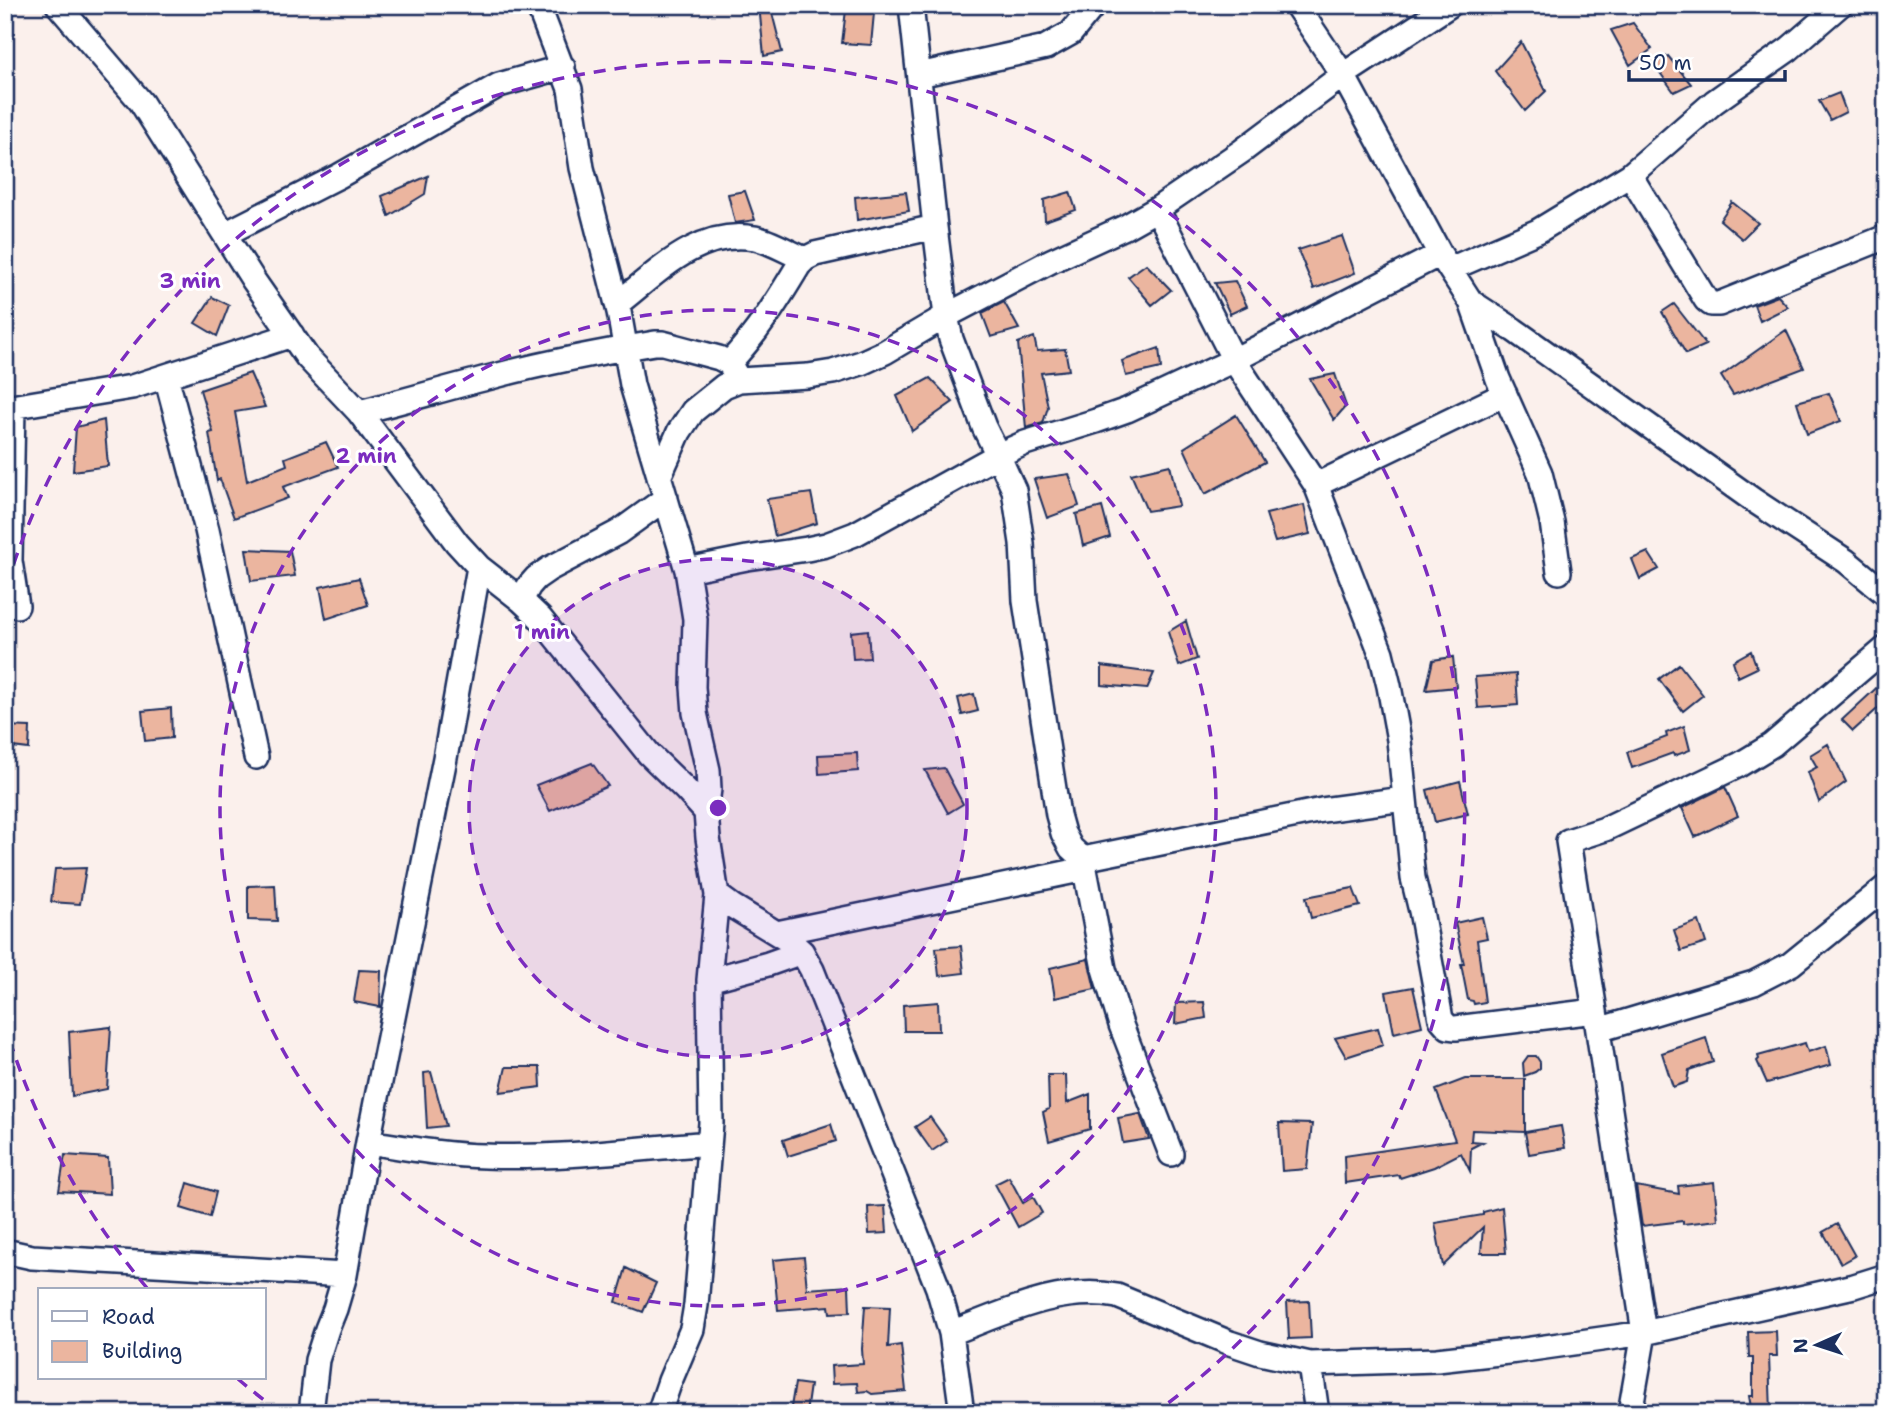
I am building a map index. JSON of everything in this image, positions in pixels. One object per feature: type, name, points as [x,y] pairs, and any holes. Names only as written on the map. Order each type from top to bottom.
[{"type":"street","points":[[58,5],[141,102],[254,281],[307,357],[359,412],[478,567],[540,618],[649,754],[706,812]]},
{"type":"street","points":[[538,5],[563,67],[574,108],[582,168],[617,304],[638,405],[687,570],[695,619],[695,713],[708,770],[708,838],[718,895],[709,980],[711,1123],[692,1329],[659,1413]]},
{"type":"street","points":[[911,5],[946,316],[951,339],[984,427],[1014,490],[1022,543],[1025,601],[1058,815],[1063,833],[1084,864],[1104,969],[1121,1026],[1171,1154]]},
{"type":"street","points":[[919,75],[1046,47],[1071,33],[1094,5]]},
{"type":"street","points":[[1296,5],[1343,75],[1445,262],[1471,302],[1505,394],[1540,473],[1552,522],[1559,572]]},
{"type":"street","points":[[359,412],[562,360],[663,343],[719,358],[734,372],[808,376],[833,372],[885,352],[946,316],[1157,209],[1242,151],[1343,75],[1450,5]]},
{"type":"street","points":[[687,570],[826,545],[855,534],[998,454],[1127,410],[1445,262],[1538,231],[1630,174],[1714,102],[1789,48],[1840,5]]},
{"type":"street","points":[[225,234],[339,176],[499,85],[563,67]]},
{"type":"street","points":[[1630,174],[1706,300],[1711,304],[1719,304],[1886,237]]},
{"type":"street","points":[[1157,209],[1234,360],[1316,485],[1381,653],[1399,740],[1413,878],[1441,1019],[1445,1025],[1456,1028],[1597,1020],[1754,983],[1791,964],[1886,887]]},
{"type":"street","points":[[521,600],[528,586],[536,578],[620,532],[663,488],[679,432],[693,411],[724,386],[734,372],[745,347],[805,259],[815,254],[934,227]]},
{"type":"street","points":[[617,304],[684,251],[719,239],[756,239],[805,259]]},
{"type":"street","points":[[1471,302],[1846,561],[1886,594]]},
{"type":"street","points":[[17,607],[10,561],[9,407],[132,387],[292,335]]},
{"type":"street","points":[[166,376],[206,530],[256,757]]},
{"type":"street","points":[[1316,485],[1505,394]]},
{"type":"street","points":[[311,1413],[317,1360],[345,1275],[368,1142],[445,758],[478,567]]},
{"type":"street","points":[[1630,1413],[1644,1333],[1567,841],[1605,829],[1739,765],[1772,745],[1886,648]]},
{"type":"street","points":[[777,933],[1322,810],[1404,799]]},
{"type":"street","points":[[718,895],[791,942],[802,952],[812,970],[933,1275],[951,1333],[962,1413]]},
{"type":"street","points":[[709,980],[757,968],[802,952]]},
{"type":"street","points":[[368,1142],[487,1157],[537,1156],[709,1143]]},
{"type":"street","points":[[5,1250],[32,1257],[345,1275]]},
{"type":"street","points":[[951,1333],[1041,1299],[1099,1292],[1117,1296],[1230,1343],[1310,1364],[1437,1360],[1644,1333],[1854,1286],[1886,1276]]},
{"type":"street","points":[[1310,1364],[1317,1413]]},
{"type":"building","points":[[759,5],[770,5],[782,52],[764,56]]},
{"type":"building","points":[[846,10],[874,13],[871,45],[842,43]]},
{"type":"building","points":[[1633,23],[1652,49],[1630,65],[1611,30]]},
{"type":"building","points":[[1521,42],[1546,91],[1525,111],[1495,71]]},
{"type":"building","points":[[1668,56],[1691,84],[1674,92],[1653,63]]},
{"type":"building","points":[[1839,93],[1846,112],[1830,120],[1819,101]]},
{"type":"building","points":[[428,176],[425,194],[389,216],[382,196]]},
{"type":"building","points":[[745,191],[755,220],[735,223],[728,194]]},
{"type":"building","points":[[906,192],[909,211],[857,220],[855,197]]},
{"type":"building","points":[[1070,192],[1076,210],[1045,221],[1044,200]]},
{"type":"building","points":[[1732,202],[1758,223],[1742,239],[1720,220]]},
{"type":"building","points":[[1342,236],[1355,273],[1314,289],[1298,250]]},
{"type":"building","points":[[1146,264],[1171,290],[1152,305],[1128,277]]},
{"type":"building","points":[[1235,281],[1247,306],[1230,314],[1215,283]]},
{"type":"building","points":[[1778,296],[1788,307],[1760,321],[1754,305]]},
{"type":"building","points":[[212,297],[229,305],[217,336],[195,323]]},
{"type":"building","points":[[1004,302],[1019,329],[991,337],[982,313]]},
{"type":"building","points":[[1674,304],[1706,345],[1686,354],[1662,312]]},
{"type":"building","points":[[1786,330],[1804,368],[1733,395],[1721,376]]},
{"type":"building","points":[[1034,337],[1037,351],[1065,349],[1069,370],[1041,373],[1048,407],[1043,423],[1026,428],[1018,343]]},
{"type":"building","points":[[1159,348],[1161,368],[1126,376],[1122,361]]},
{"type":"building","points":[[250,373],[265,407],[235,412],[247,481],[287,465],[285,458],[326,442],[338,467],[283,487],[288,498],[234,518],[220,479],[217,481],[209,433],[213,432],[200,390]]},
{"type":"building","points":[[1335,374],[1346,406],[1334,420],[1310,379]]},
{"type":"building","points":[[930,378],[953,402],[912,431],[897,396]]},
{"type":"building","points":[[1829,393],[1841,421],[1807,434],[1797,402]]},
{"type":"building","points":[[1236,415],[1265,462],[1205,494],[1184,448]]},
{"type":"building","points":[[104,420],[108,466],[73,471],[76,427]]},
{"type":"building","points":[[1170,465],[1179,506],[1147,511],[1131,474]]},
{"type":"building","points":[[1069,474],[1079,506],[1047,518],[1034,479]]},
{"type":"building","points":[[811,493],[817,523],[775,536],[767,499]]},
{"type":"building","points":[[1304,505],[1310,534],[1275,542],[1266,514]]},
{"type":"building","points":[[1102,507],[1110,537],[1083,546],[1076,514]]},
{"type":"building","points":[[246,549],[290,551],[295,576],[251,581]]},
{"type":"building","points":[[1648,552],[1659,569],[1640,579],[1632,559]]},
{"type":"building","points":[[359,578],[368,605],[326,619],[320,587]]},
{"type":"building","points":[[1186,621],[1197,659],[1179,666],[1168,632]]},
{"type":"building","points":[[868,630],[870,658],[853,659],[851,632]]},
{"type":"building","points":[[1751,651],[1757,668],[1738,677],[1733,661]]},
{"type":"building","points":[[1453,657],[1456,687],[1426,690],[1433,660]]},
{"type":"building","points":[[1679,664],[1703,695],[1683,711],[1659,679]]},
{"type":"building","points":[[1102,666],[1154,673],[1147,689],[1102,685]]},
{"type":"building","points":[[1516,674],[1518,705],[1478,708],[1475,677]]},
{"type":"building","points":[[1886,679],[1886,701],[1853,731],[1842,720]]},
{"type":"building","points":[[974,694],[978,711],[962,715],[958,698]]},
{"type":"building","points":[[171,708],[172,738],[145,741],[142,711]]},
{"type":"building","points":[[5,726],[30,727],[29,749],[5,746]]},
{"type":"building","points":[[1684,726],[1690,750],[1674,756],[1673,753],[1632,768],[1627,752],[1667,737],[1666,733]]},
{"type":"building","points":[[1828,744],[1846,782],[1819,802],[1808,772],[1817,767],[1810,755]]},
{"type":"building","points":[[857,753],[858,771],[819,774],[818,755]]},
{"type":"building","points":[[592,763],[608,786],[550,811],[536,785]]},
{"type":"building","points":[[944,768],[963,804],[948,813],[925,770]]},
{"type":"building","points":[[1460,781],[1468,814],[1435,822],[1427,790]]},
{"type":"building","points":[[1725,787],[1738,816],[1695,837],[1682,808]]},
{"type":"building","points":[[86,868],[80,904],[51,902],[55,869]]},
{"type":"building","points":[[275,885],[277,921],[248,920],[248,886]]},
{"type":"building","points":[[1353,888],[1360,906],[1311,918],[1306,897]]},
{"type":"building","points":[[1482,917],[1487,938],[1477,940],[1485,1002],[1474,1004],[1468,1000],[1455,923]]},
{"type":"building","points":[[1699,921],[1706,943],[1681,951],[1674,930]]},
{"type":"building","points":[[961,946],[964,973],[939,976],[936,948]]},
{"type":"building","points":[[1088,959],[1095,989],[1055,998],[1050,968]]},
{"type":"building","points":[[359,970],[381,971],[380,1007],[354,1002]]},
{"type":"building","points":[[1413,987],[1422,1026],[1394,1033],[1386,992]]},
{"type":"building","points":[[938,1002],[939,1031],[904,1031],[903,1005]]},
{"type":"building","points":[[1204,1002],[1206,1018],[1175,1024],[1176,1003]]},
{"type":"building","points":[[111,1027],[107,1089],[72,1096],[69,1032]]},
{"type":"building","points":[[1378,1028],[1383,1045],[1346,1057],[1335,1038]]},
{"type":"building","points":[[1706,1038],[1713,1062],[1689,1070],[1687,1082],[1673,1087],[1662,1053]]},
{"type":"building","points":[[1805,1043],[1808,1052],[1826,1046],[1831,1065],[1767,1083],[1757,1061],[1758,1056]]},
{"type":"building","points":[[1528,1056],[1536,1056],[1540,1068],[1524,1076],[1523,1063]]},
{"type":"building","points":[[506,1067],[540,1067],[541,1087],[500,1092]]},
{"type":"building","points":[[431,1072],[446,1126],[427,1128],[424,1073]]},
{"type":"building","points":[[1048,1075],[1066,1075],[1067,1103],[1090,1094],[1090,1129],[1049,1141],[1043,1112],[1049,1109]]},
{"type":"building","points":[[1465,1079],[1525,1079],[1525,1132],[1472,1130],[1471,1141],[1483,1142],[1471,1148],[1470,1171],[1461,1153],[1434,1167],[1400,1178],[1399,1175],[1345,1183],[1344,1156],[1455,1140],[1436,1090]]},
{"type":"building","points":[[1140,1114],[1149,1139],[1123,1143],[1118,1118]]},
{"type":"building","points":[[930,1117],[947,1141],[932,1151],[915,1127]]},
{"type":"building","points":[[1279,1123],[1312,1124],[1307,1169],[1282,1171]]},
{"type":"building","points":[[831,1124],[836,1141],[788,1156],[783,1140]]},
{"type":"building","points":[[1561,1126],[1565,1148],[1529,1154],[1525,1132]]},
{"type":"building","points":[[65,1155],[108,1158],[110,1194],[59,1191]]},
{"type":"building","points":[[1009,1177],[1023,1203],[1033,1197],[1042,1213],[1018,1227],[995,1184]]},
{"type":"building","points":[[1714,1182],[1718,1220],[1642,1226],[1636,1186],[1679,1194],[1678,1186]]},
{"type":"building","points":[[188,1183],[216,1192],[210,1217],[181,1208]]},
{"type":"building","points":[[885,1206],[887,1233],[869,1234],[868,1207]]},
{"type":"building","points":[[1502,1207],[1506,1253],[1481,1253],[1483,1227],[1443,1266],[1435,1223],[1483,1215],[1483,1212]]},
{"type":"building","points":[[1837,1224],[1855,1256],[1841,1264],[1823,1232]]},
{"type":"building","points":[[804,1257],[807,1289],[849,1286],[850,1312],[830,1313],[829,1306],[778,1310],[773,1260]]},
{"type":"building","points":[[626,1268],[656,1283],[643,1312],[616,1302]]},
{"type":"building","points":[[1309,1301],[1311,1338],[1289,1339],[1287,1302]]},
{"type":"building","points":[[865,1306],[890,1307],[888,1347],[901,1345],[906,1391],[872,1394],[867,1391],[858,1392],[857,1383],[832,1384],[831,1366],[863,1364]]},
{"type":"building","points":[[1776,1331],[1777,1356],[1769,1356],[1771,1413],[1752,1413],[1749,1396],[1753,1396],[1753,1357],[1749,1357],[1748,1332]]},
{"type":"building","points":[[795,1383],[810,1385],[806,1413],[790,1413]]}]
